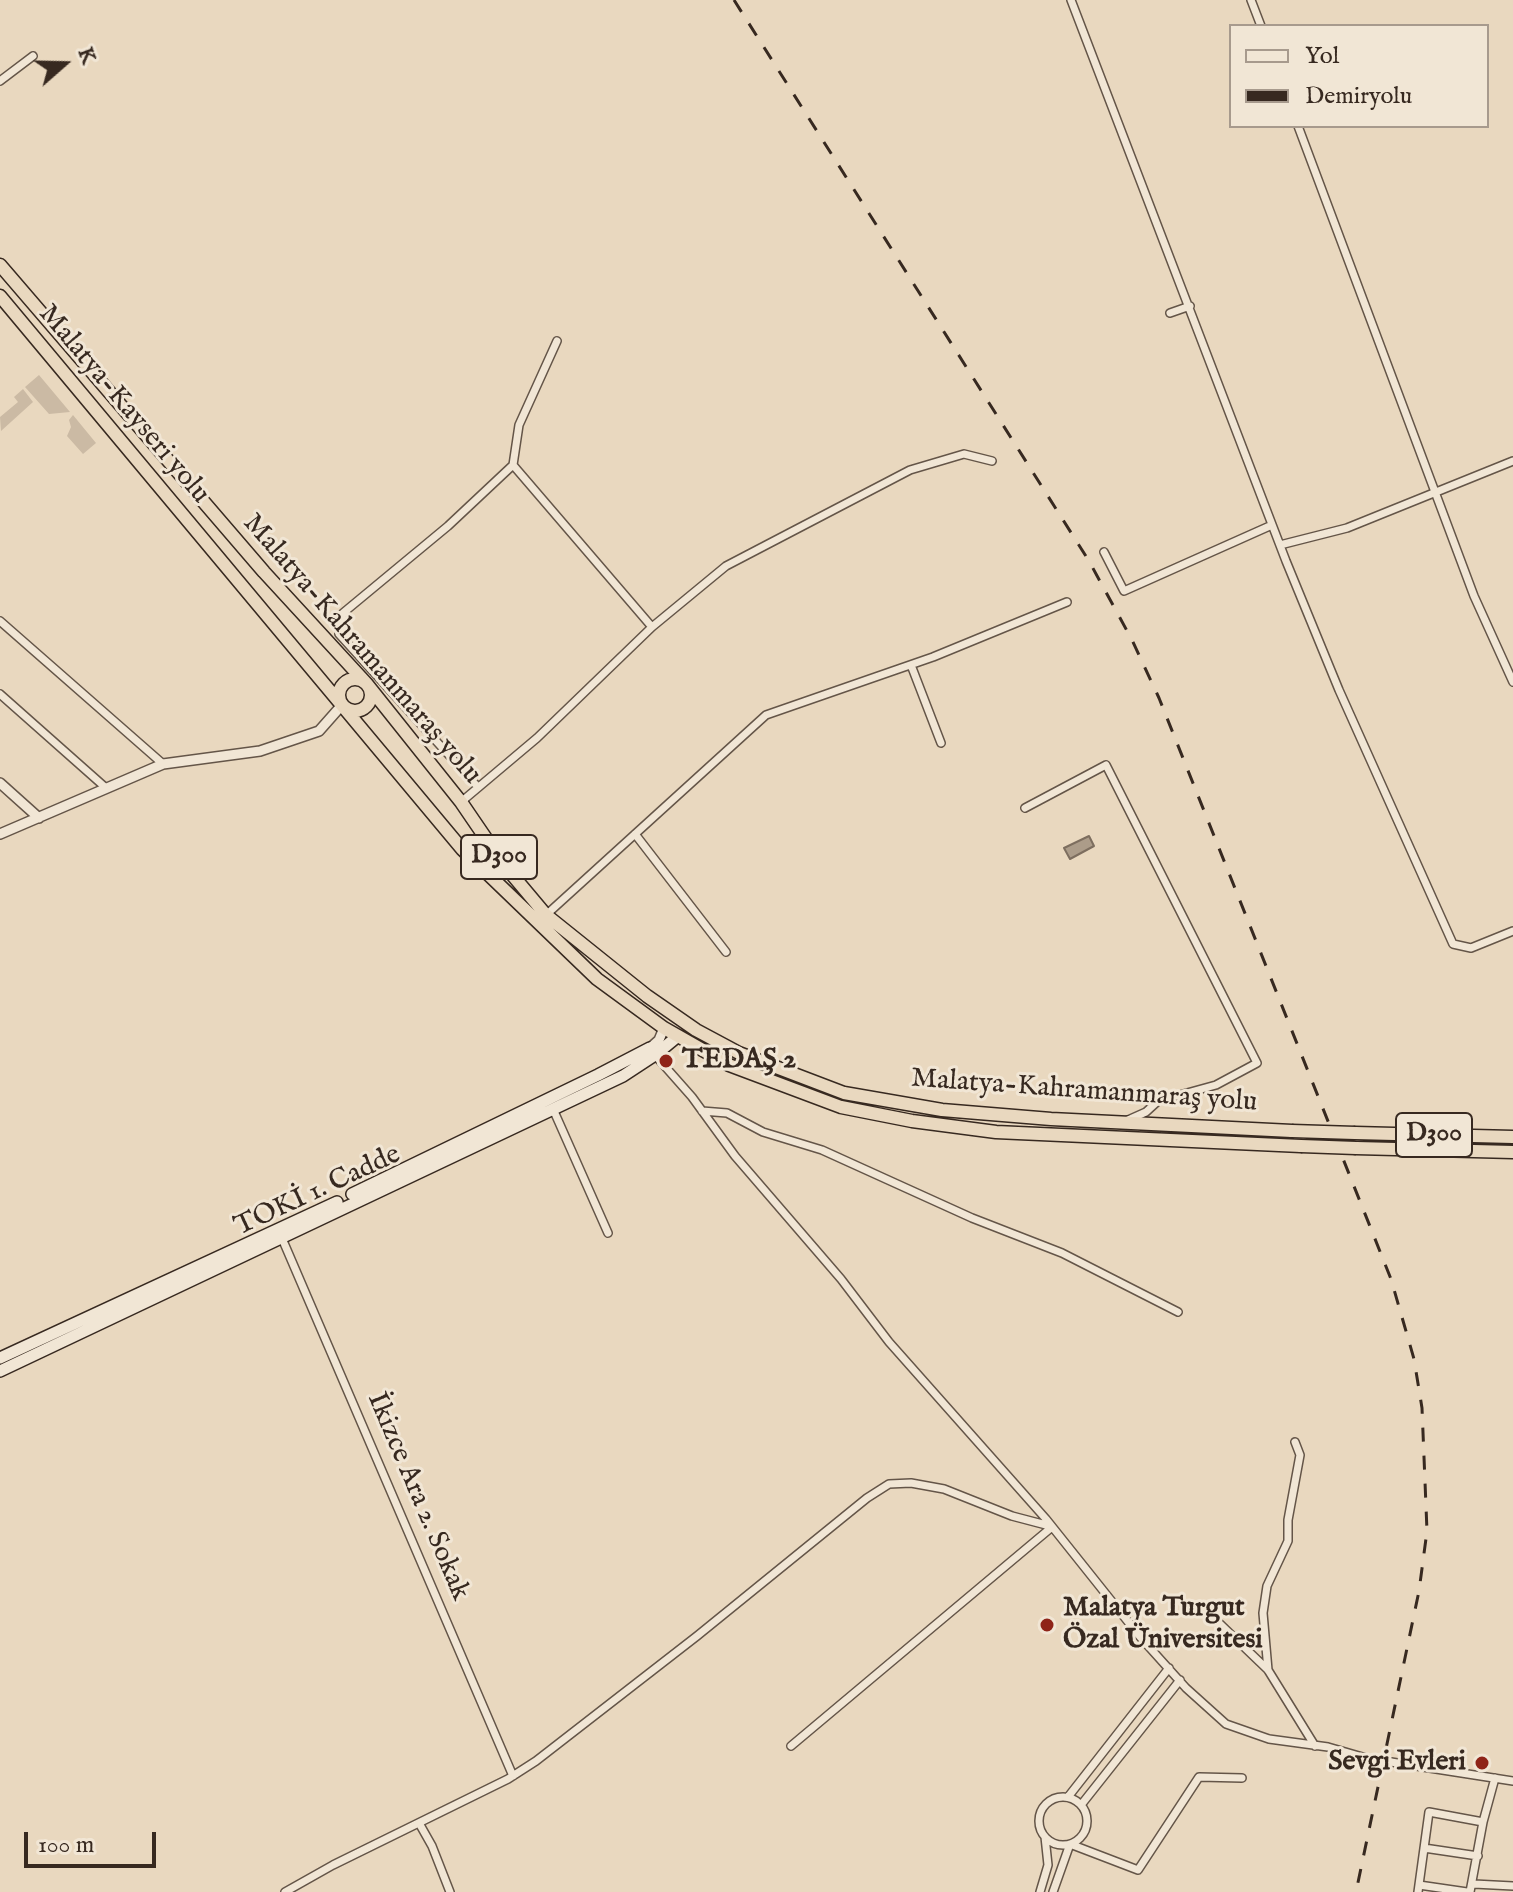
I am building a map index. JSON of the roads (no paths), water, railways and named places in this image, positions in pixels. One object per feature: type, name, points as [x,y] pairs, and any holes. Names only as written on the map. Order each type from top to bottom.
[{"type":"highway","name":"Malatya-Kahramanmaraş yolu","points":[[0,265],[264,572],[366,683],[461,802],[504,865],[546,915],[647,996],[696,1030],[739,1053],[844,1093],[942,1110],[1051,1119],[1292,1131],[1513,1137]]},
{"type":"highway","name":"Malatya-Kayseri yolu","points":[[0,296],[462,849],[597,979],[664,1028],[729,1065],[841,1107],[912,1121],[996,1132],[1513,1152]]},
{"type":"highway","points":[[357,679],[366,683],[370,697],[366,706],[356,711],[342,705],[339,689],[346,681],[357,679]]},
{"type":"main road","name":"TOKİ 1. Cadde","points":[[0,1371],[550,1104],[678,1036]]},
{"type":"main road","name":"TOKİ 1. Cadde","points":[[0,1358],[550,1104]]},
{"type":"street","points":[[1071,0],[1280,545],[1339,690],[1453,944],[1471,948],[1513,931]]},
{"type":"street","points":[[1251,0],[1260,24]]},
{"type":"street","points":[[0,81],[33,56]]},
{"type":"street","points":[[1299,128],[1433,492],[1474,596],[1513,682]]},
{"type":"street","points":[[1170,313],[1190,306]]},
{"type":"street","points":[[477,786],[339,634],[343,613],[448,526],[513,465],[519,425],[557,341]]},
{"type":"street","points":[[461,802],[537,738],[652,627],[726,566],[910,470],[964,454],[992,461]]},
{"type":"street","points":[[1280,545],[1347,528],[1513,461]]},
{"type":"street","points":[[513,465],[652,627]]},
{"type":"street","points":[[1104,552],[1124,591],[1272,525]]},
{"type":"street","points":[[546,915],[766,715],[911,665],[1067,602]]},
{"type":"street","points":[[0,621],[163,764]]},
{"type":"street","points":[[911,665],[941,743]]},
{"type":"street","points":[[1,696],[106,788]]},
{"type":"street","points":[[0,834],[163,764],[260,751],[319,731],[342,705]]},
{"type":"street","points":[[1025,808],[1106,765],[1257,1063],[1216,1085],[1158,1101],[1146,1112],[1125,1121]]},
{"type":"street","points":[[0,783],[39,818]]},
{"type":"street","points":[[635,834],[726,952]]},
{"type":"street","points":[[664,1028],[652,1051],[735,1156],[841,1279],[889,1342],[1052,1527],[1141,1638],[1226,1724],[1269,1739],[1328,1747],[1373,1760],[1513,1781]]},
{"type":"street","points":[[550,1104],[608,1233]]},
{"type":"street","points":[[702,1111],[727,1113],[763,1132],[822,1150],[972,1218],[1062,1253],[1178,1312]]},
{"type":"street","name":"İkizce Ara 2. Sokak","points":[[281,1236],[513,1776]]},
{"type":"street","points":[[1268,1670],[1263,1613],[1267,1586],[1288,1541],[1288,1520],[1300,1455],[1295,1442]]},
{"type":"street","points":[[285,1892],[513,1776],[697,1636],[867,1498],[889,1484],[911,1483],[944,1489],[1012,1516],[1052,1527]]},
{"type":"street","points":[[791,1746],[1052,1527]]},
{"type":"street","points":[[1218,1622],[1268,1670],[1315,1746]]},
{"type":"street","points":[[1068,1797],[1169,1668]]},
{"type":"street","points":[[1081,1805],[1180,1680]]},
{"type":"street","points":[[1045,1837],[1054,1844],[1070,1844],[1138,1870],[1199,1777],[1242,1778]]},
{"type":"street","points":[[1470,1889],[1495,1778]]},
{"type":"street","points":[[1040,1892],[1048,1865],[1045,1837],[1039,1826],[1041,1810],[1052,1799],[1068,1797],[1081,1805],[1087,1820],[1086,1827],[1070,1844],[1053,1892]]},
{"type":"street","points":[[1483,1822],[1429,1812],[1419,1888],[1513,1886]]},
{"type":"street","points":[[419,1823],[432,1846],[450,1892]]},
{"type":"street","points":[[1424,1848],[1478,1856]]},
{"type":"railway","points":[[734,0],[1089,561],[1132,640],[1159,698],[1391,1279],[1414,1359],[1422,1408],[1427,1531],[1419,1591],[1356,1892]]},
{"type":"place","name":"TEDAŞ 2","points":[[666,1061]]},
{"type":"place","name":"Malatya Turgut Özal Üniversitesi","points":[[1047,1625]]},
{"type":"place","name":"Sevgi Evleri","points":[[1482,1763]]}]
